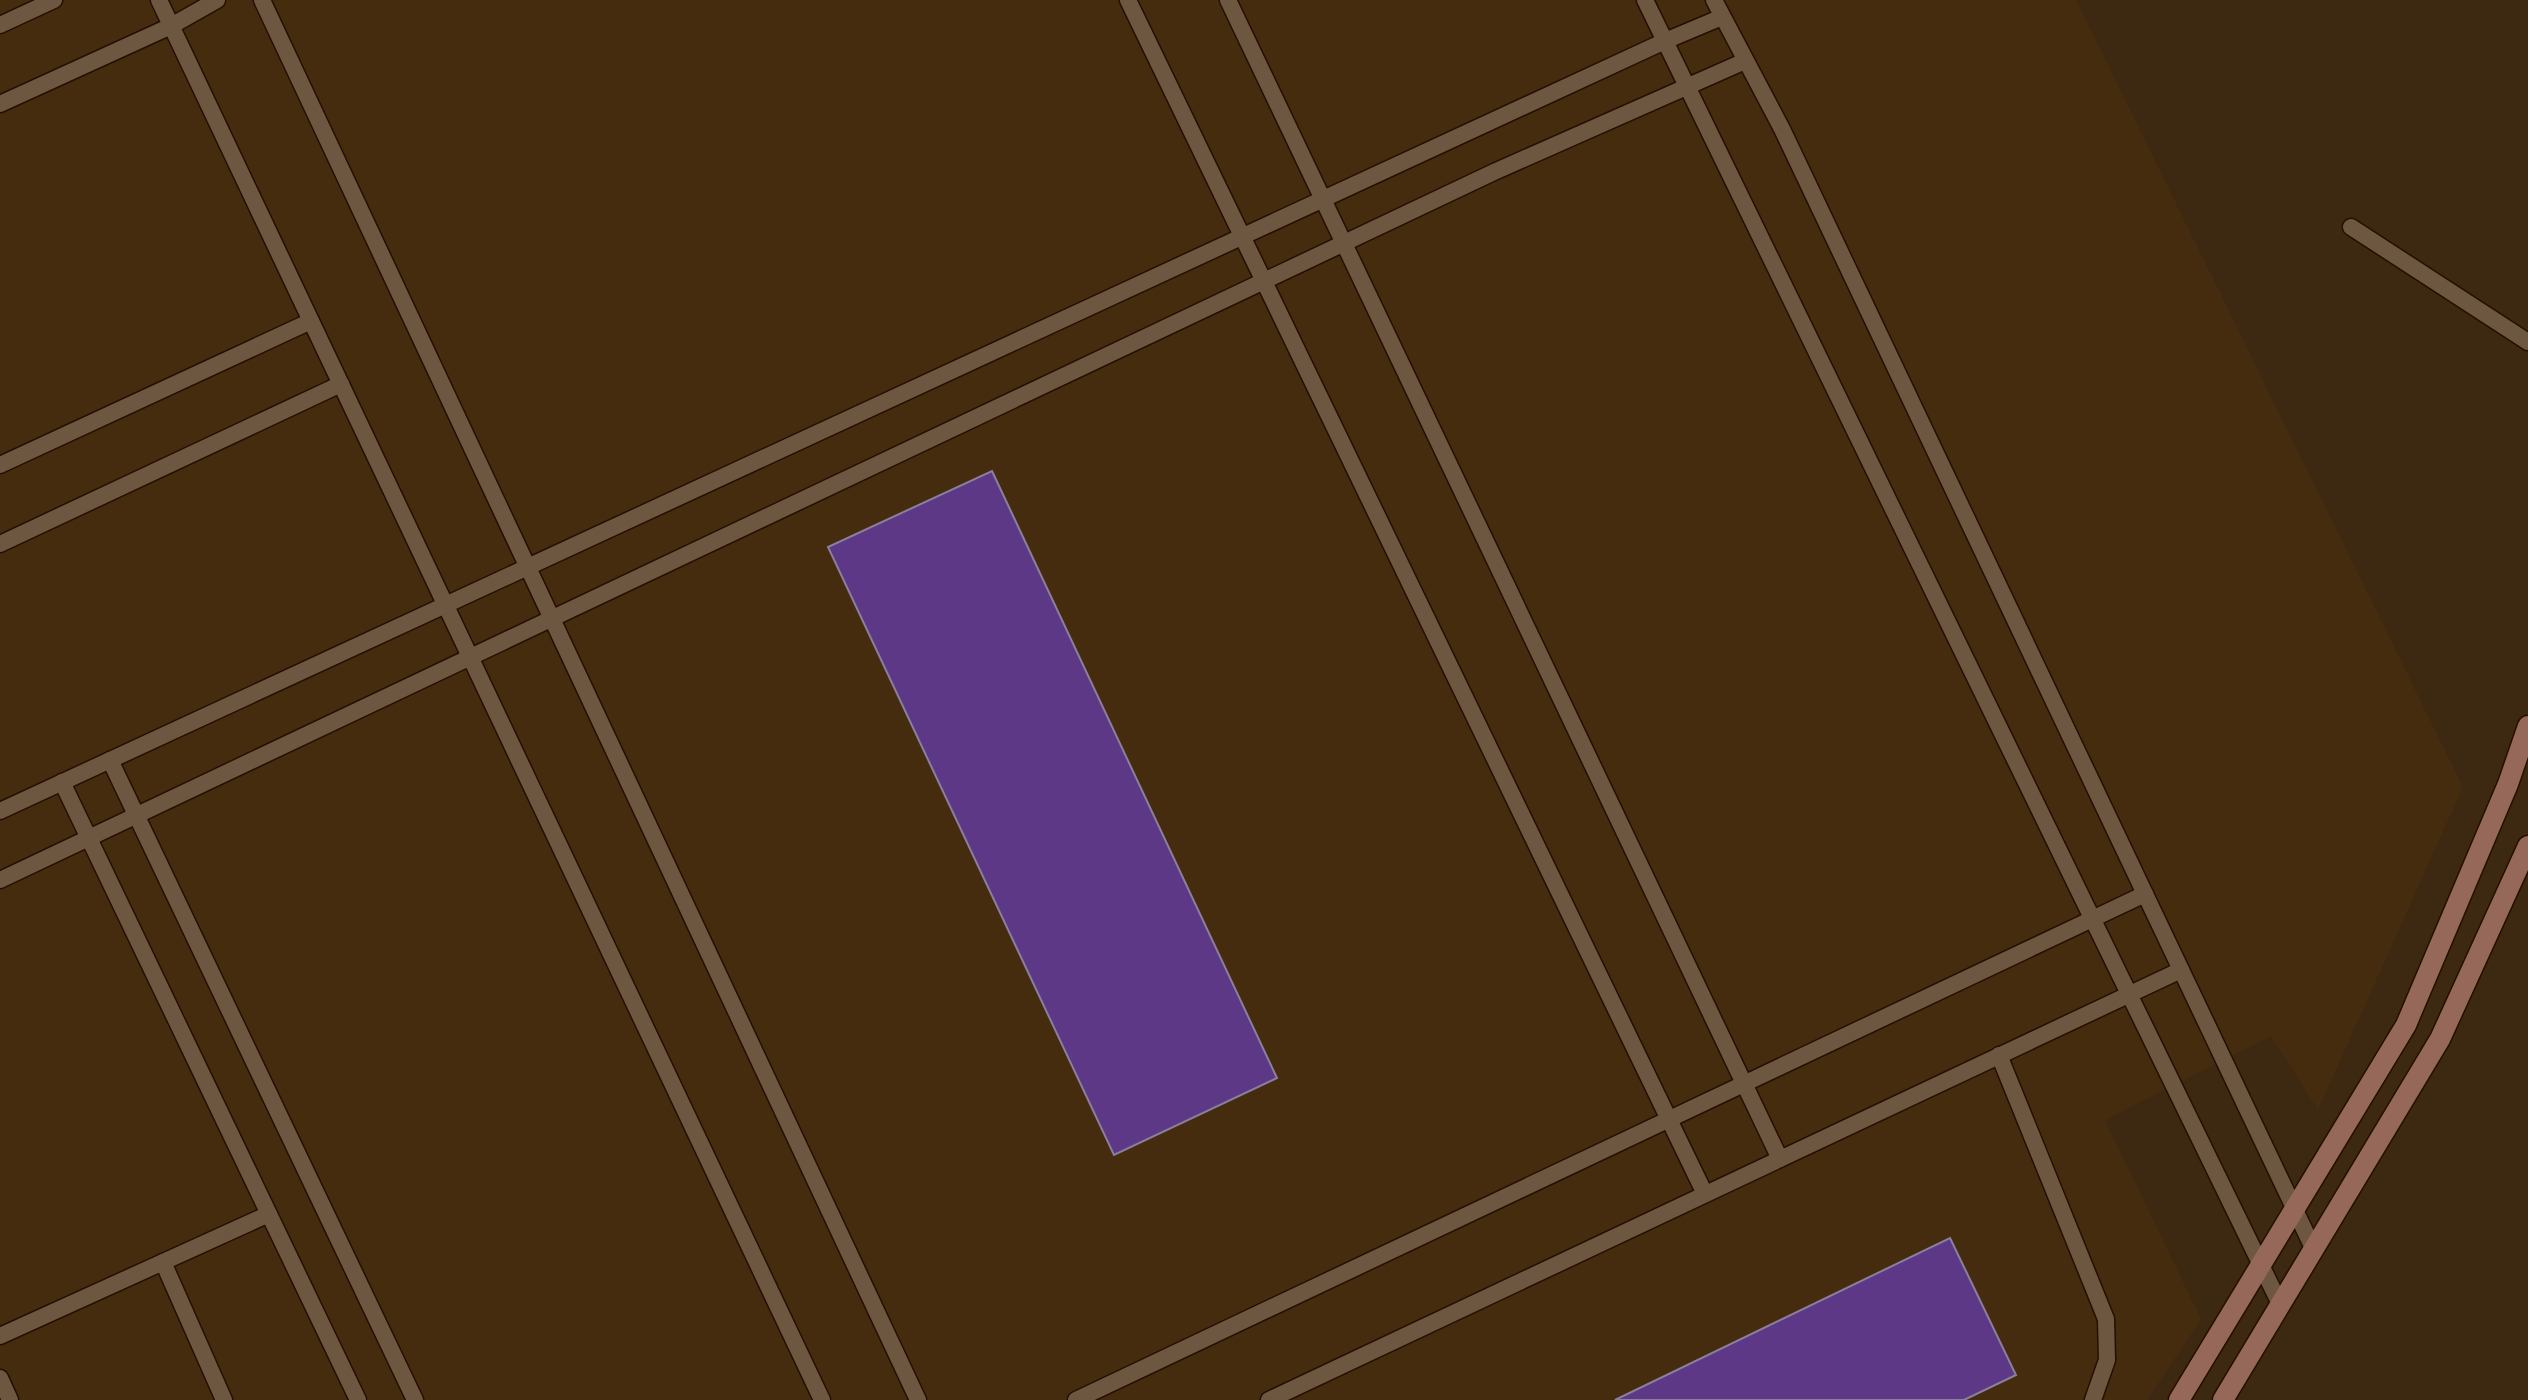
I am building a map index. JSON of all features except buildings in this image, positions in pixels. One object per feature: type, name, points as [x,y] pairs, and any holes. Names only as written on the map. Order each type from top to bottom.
[{"type":"street","points":[[2179,1400],[2406,1025],[2508,784],[2528,726]]},
{"type":"street","points":[[2223,1400],[2440,1039],[2528,846]]},
{"type":"lane","points":[[0,25],[54,0]]},
{"type":"lane","points":[[159,0],[822,1400]]},
{"type":"lane","points":[[0,104],[171,26],[217,0]]},
{"type":"lane","points":[[262,0],[918,1400]]},
{"type":"lane","points":[[1128,0],[1705,1194]]},
{"type":"lane","points":[[1228,0],[1780,1159]]},
{"type":"lane","points":[[1645,0],[2280,1304]]},
{"type":"lane","points":[[1714,0],[1782,129],[2314,1250]]},
{"type":"lane","points":[[0,811],[1722,17]]},
{"type":"lane","points":[[0,880],[1494,172],[1745,61]]},
{"type":"lane","points":[[2351,227],[2528,342]]},
{"type":"lane","points":[[0,465],[311,321]]},
{"type":"lane","points":[[0,544],[341,384]]},
{"type":"lane","points":[[110,760],[415,1400]]},
{"type":"lane","points":[[62,782],[358,1400]]},
{"type":"lane","points":[[1076,1400],[2145,894]]},
{"type":"lane","points":[[1269,1400],[2181,970]]},
{"type":"lane","points":[[1999,1055],[2106,1319],[2107,1360],[2093,1400]]},
{"type":"lane","points":[[0,1336],[269,1214]]},
{"type":"lane","points":[[163,1262],[224,1400]]},
{"type":"lane","points":[[0,1378],[10,1400]]},
{"type":"shaded area","points":[[0,0],[2076,0],[2463,787],[2318,1110],[2271,1036],[2105,1120],[2201,1319],[2147,1400],[0,1400]]}]
